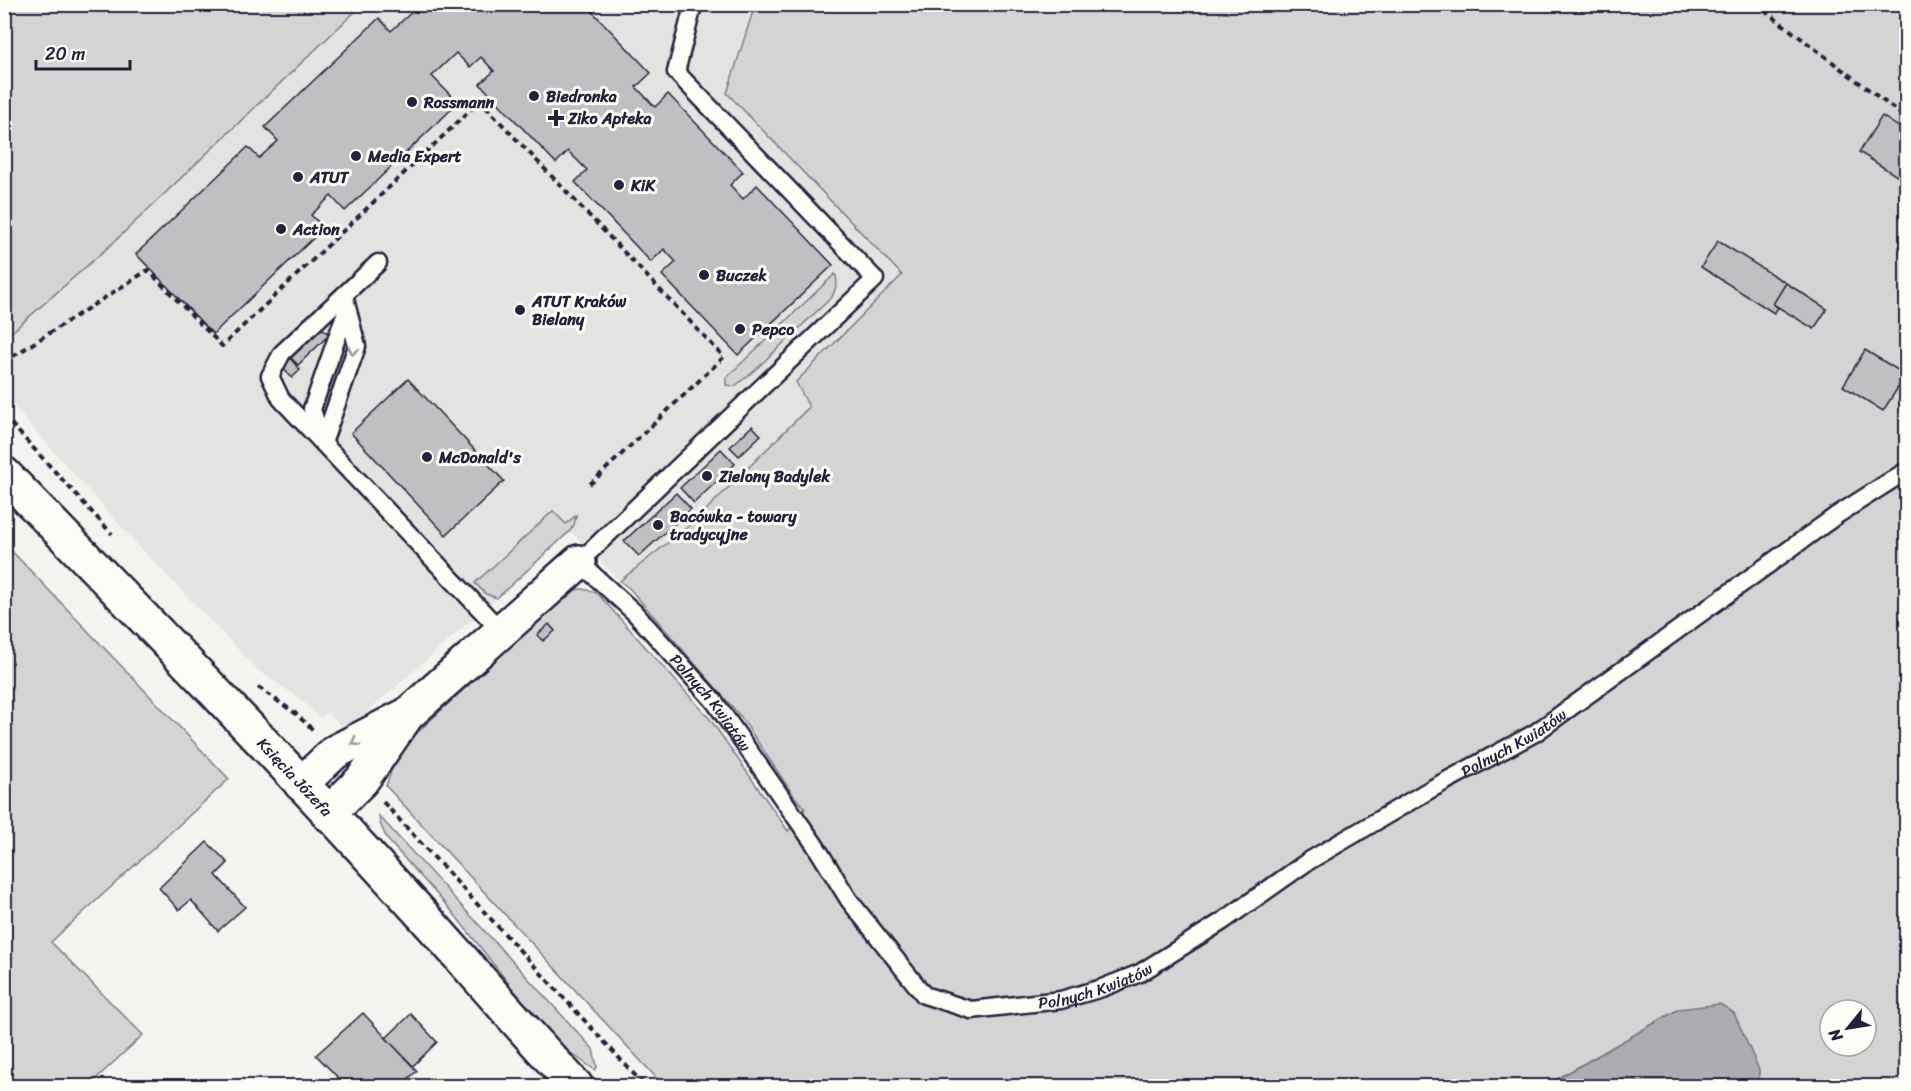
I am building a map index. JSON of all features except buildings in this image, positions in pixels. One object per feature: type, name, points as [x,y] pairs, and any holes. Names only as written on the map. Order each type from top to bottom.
[{"type":"main road","name":"Księcia Józefa","points":[[4,474],[301,784],[576,1086]]},
{"type":"main road","points":[[328,814],[362,780],[407,715],[579,562]]},
{"type":"main road","points":[[301,784],[335,752],[407,715]]},
{"type":"lane","points":[[579,562],[875,279],[676,72],[693,6]]},
{"type":"lane","points":[[378,263],[345,302],[282,352],[270,376],[281,399],[501,631]]},
{"type":"lane","points":[[323,443],[312,409],[345,302]]},
{"type":"lane","name":"Polnych Kwiatów","points":[[579,562],[634,612],[714,701],[815,846],[849,900],[924,995],[971,1010],[1061,1000],[1102,988],[1140,973],[1223,921],[1307,862],[1431,789],[1536,734],[1837,515],[1906,471]]},
{"type":"path","points":[[1756,4],[1906,118]]},
{"type":"path","points":[[4,362],[148,270],[222,346],[480,101],[724,357],[588,488]]},
{"type":"path","points":[[4,416],[115,537]]},
{"type":"path","points":[[254,684],[295,713],[317,734]]},
{"type":"path","points":[[379,798],[645,1086]]},
{"type":"shaded area","points":[[5,4],[362,5],[114,242],[5,338]]},
{"type":"shaded area","points":[[362,5],[755,5],[727,93],[902,275],[797,382],[809,407],[694,521],[620,581],[571,532],[366,713],[342,727],[327,712],[320,718],[299,698],[259,671],[132,539],[5,397],[4,338],[114,242]]},
{"type":"shaded area","points":[[755,5],[1906,5],[1906,1086],[1758,1086],[1759,1070],[1679,1009],[1545,1086],[664,1086],[386,786],[394,763],[406,743],[569,592],[583,589],[598,594],[710,719],[788,831],[805,808],[794,796],[741,717],[630,589],[620,581],[695,521],[809,407],[796,382],[902,275],[727,93]]},
{"type":"shaded area","points":[[835,274],[837,283],[832,297],[755,370],[735,386],[726,385],[726,378]]},
{"type":"shaded area","points":[[553,511],[566,524],[576,515],[574,525],[569,532],[497,598],[486,594],[475,583]]},
{"type":"shaded area","points":[[4,543],[229,779],[51,942],[143,1035],[88,1086],[5,1086]]},
{"type":"shaded area","points":[[379,816],[593,1049],[597,1067],[595,1070],[565,1049],[524,1003],[451,910],[387,839]]},
{"type":"shaded area","points":[[1720,1004],[1734,1013],[1759,1070],[1758,1086],[1545,1086],[1679,1009]]},
{"type":"place","name":"Biedronka","points":[[534,96]]},
{"type":"place","name":"Rossmann","points":[[412,102]]},
{"type":"place","name":"Ziko Apteka","points":[[556,118]]},
{"type":"place","name":"Media Expert","points":[[356,156]]},
{"type":"place","name":"ATUT","points":[[298,177]]},
{"type":"place","name":"KiK","points":[[619,185]]},
{"type":"place","name":"Action","points":[[281,229]]},
{"type":"place","name":"Buczek","points":[[704,275]]},
{"type":"place","name":"ATUT Kraków Bielany","points":[[520,310]]},
{"type":"place","name":"Pepco","points":[[740,329]]},
{"type":"place","name":"McDonald's","points":[[427,457]]},
{"type":"place","name":"Zielony Badylek","points":[[707,476]]},
{"type":"place","name":"Bacówka - towary tradycyjne","points":[[658,525]]}]
